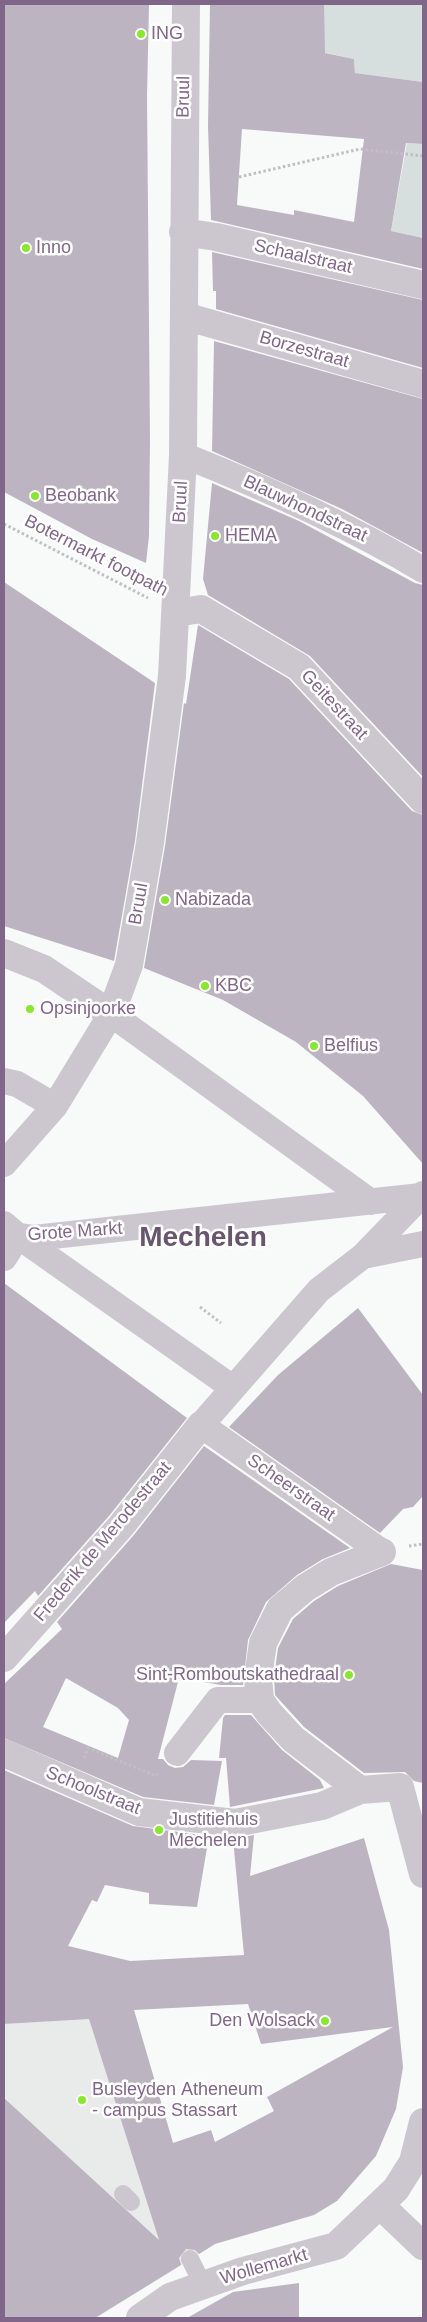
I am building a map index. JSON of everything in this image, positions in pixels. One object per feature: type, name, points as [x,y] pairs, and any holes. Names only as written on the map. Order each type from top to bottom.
[{"type":"street","name":"Bruul","points":[[115,1004],[129,965],[150,843],[172,676],[184,455],[183,232],[186,4]]},
{"type":"street","name":"Schaalstraat","points":[[183,232],[216,237],[423,285]]},
{"type":"street","name":"Borzestraat","points":[[184,316],[423,384]]},
{"type":"street","name":"Blauwhondstraat","points":[[184,455],[369,537],[423,570]]},
{"type":"street","name":"Geitestraat","points":[[176,613],[201,609],[299,667],[423,800]]},
{"type":"street","points":[[4,953],[44,969],[115,1004],[371,1202]]},
{"type":"street","points":[[4,1164],[55,1106],[115,1004]]},
{"type":"street","points":[[4,1081],[17,1084],[55,1106]]},
{"type":"street","name":"Grote Markt","points":[[11,1230],[34,1238],[422,1195]]},
{"type":"street","name":"Grote Markt","points":[[201,1425],[320,1290],[363,1256],[422,1195]]},
{"type":"street","points":[[4,1258],[11,1230]]},
{"type":"street","name":"Grote Markt","points":[[11,1230],[233,1388]]},
{"type":"street","name":"Grote Markt","points":[[363,1256],[423,1244]]},
{"type":"street","name":"Scheerstraat","points":[[201,1425],[382,1552]]},
{"type":"street","name":"Frederik de Merodestraat","points":[[6,1650],[121,1526],[201,1425]]},
{"type":"street","points":[[382,1552],[332,1572],[305,1588],[280,1609],[263,1643],[258,1676],[260,1700],[269,1713],[293,1739],[360,1790],[400,1788],[423,1874]]},
{"type":"street","points":[[177,1753],[218,1700],[260,1700]]},
{"type":"street","name":"Schoolstraat","points":[[4,1754],[139,1812],[235,1823],[322,1806],[360,1790]]},
{"type":"street","name":"Wollemarkt","points":[[140,2318],[170,2297],[243,2271],[336,2246],[396,2189],[413,2162],[423,2122]]},
{"type":"street","points":[[380,2205],[423,2246]]},
{"type":"lane","points":[[190,2260],[203,2285]]},
{"type":"path","points":[[239,177],[360,149],[423,156]]},
{"type":"path","name":"Botermarkt footpath","points":[[4,524],[176,613]]},
{"type":"path","points":[[200,1307],[221,1324]]},
{"type":"path","points":[[74,1784],[88,1748],[156,1776],[177,1753]]},
{"type":"shaded area","points":[[324,4],[423,4],[423,82],[355,73],[354,59],[322,52]]},
{"type":"shaded area","points":[[407,143],[423,144],[423,238],[391,231]]},
{"type":"shaded area","name":"Busleyden Atheneum - campus Stassart","points":[[57,1943],[130,1961],[134,2010],[183,2176],[196,2196],[215,2244],[96,2318],[36,2259],[4,2223],[4,2024],[52,2021]]},
{"type":"building","points":[[4,4],[149,4],[147,96],[150,438],[149,536],[146,563],[92,539],[4,492]]},
{"type":"building","points":[[210,4],[324,4],[325,53],[354,59],[355,73],[423,82],[423,144],[406,143],[391,231],[423,238],[423,269],[211,220],[208,126]],"holes":[[[242,129],[364,139],[354,222],[294,210],[294,215],[237,205]]]},
{"type":"building","points":[[212,252],[423,300],[423,368],[216,309],[216,291],[213,291]]},
{"type":"building","points":[[214,341],[423,399],[423,553],[342,509],[212,451]]},
{"type":"building","points":[[212,483],[299,521],[415,583],[423,585],[423,777],[310,656],[208,595],[203,579]]},
{"type":"building","points":[[4,582],[155,683],[135,841],[114,961],[4,926]]},
{"type":"building","points":[[198,625],[289,679],[412,811],[423,815],[423,1164],[363,1096],[296,1042],[223,1000],[144,968],[165,846],[184,703],[186,704]]},
{"type":"building","points":[[4,1283],[187,1418],[109,1516],[38,1596],[35,1591],[4,1623]]},
{"type":"building","points":[[358,1308],[423,1395],[423,1496],[413,1507],[403,1509],[380,1533],[229,1427],[278,1375]]},
{"type":"building","points":[[204,1446],[350,1548],[323,1559],[297,1575],[266,1602],[248,1640],[243,1685],[221,1685],[179,1678],[158,1759],[163,1759],[168,1765],[175,1768],[183,1767],[191,1760],[222,1761],[214,1805],[143,1797],[4,1738],[4,1684],[62,1629],[57,1622],[133,1536]],"holes":[[[66,1678],[118,1708],[129,1720],[118,1758],[43,1727]]]},
{"type":"building","name":"Sint-Romboutskathedraal","points":[[391,1564],[423,1570],[423,1783],[414,1781],[405,1772],[364,1773],[304,1727],[275,1695],[274,1677],[278,1648],[293,1619],[314,1601],[338,1586]]},
{"type":"building","points":[[225,1715],[251,1715],[282,1750],[320,1780],[324,1788],[230,1807],[226,1758],[219,1758],[223,1718]]},
{"type":"building","points":[[4,1770],[133,1826],[209,1836],[197,1907],[149,1904],[149,1893],[105,1885],[97,1902],[92,1900],[68,1946],[130,1961],[244,1955],[233,1839],[254,1835],[250,1876],[364,1838],[389,1930],[403,2067],[396,2109],[376,2156],[337,2201],[314,2215],[215,2244],[199,2254],[195,2250],[186,2249],[179,2258],[181,2265],[95,2318],[4,2318],[4,2098],[159,2240],[89,2019],[4,2024]],"holes":[[[248,2004],[261,2044],[393,2027],[267,2097],[274,2111],[215,2142],[211,2130],[173,2143],[134,2010]]]},
{"type":"building","points":[[299,2283],[299,2318],[187,2318],[233,2292]]},
{"type":"place","name":"ING","points":[[141,34]]},
{"type":"place","name":"Inno","points":[[26,248]]},
{"type":"place","name":"Beobank","points":[[35,496]]},
{"type":"place","name":"HEMA","points":[[215,536]]},
{"type":"place","name":"Nabizada","points":[[165,900]]},
{"type":"place","name":"KBC","points":[[205,986]]},
{"type":"place","name":"Opsinjoorke","points":[[30,1009]]},
{"type":"place","name":"Belfius","points":[[314,1046]]},
{"type":"place","name":"Sint-Romboutskathedraal","points":[[349,1675]]},
{"type":"place","name":"Justitiehuis Mechelen","points":[[159,1830]]},
{"type":"place","name":"Den Wolsack","points":[[325,2021]]},
{"type":"place","name":"Busleyden Atheneum - campus Stassart","points":[[82,2100]]},
{"type":"district","name":"Mechelen","points":[[203,1238]]}]
